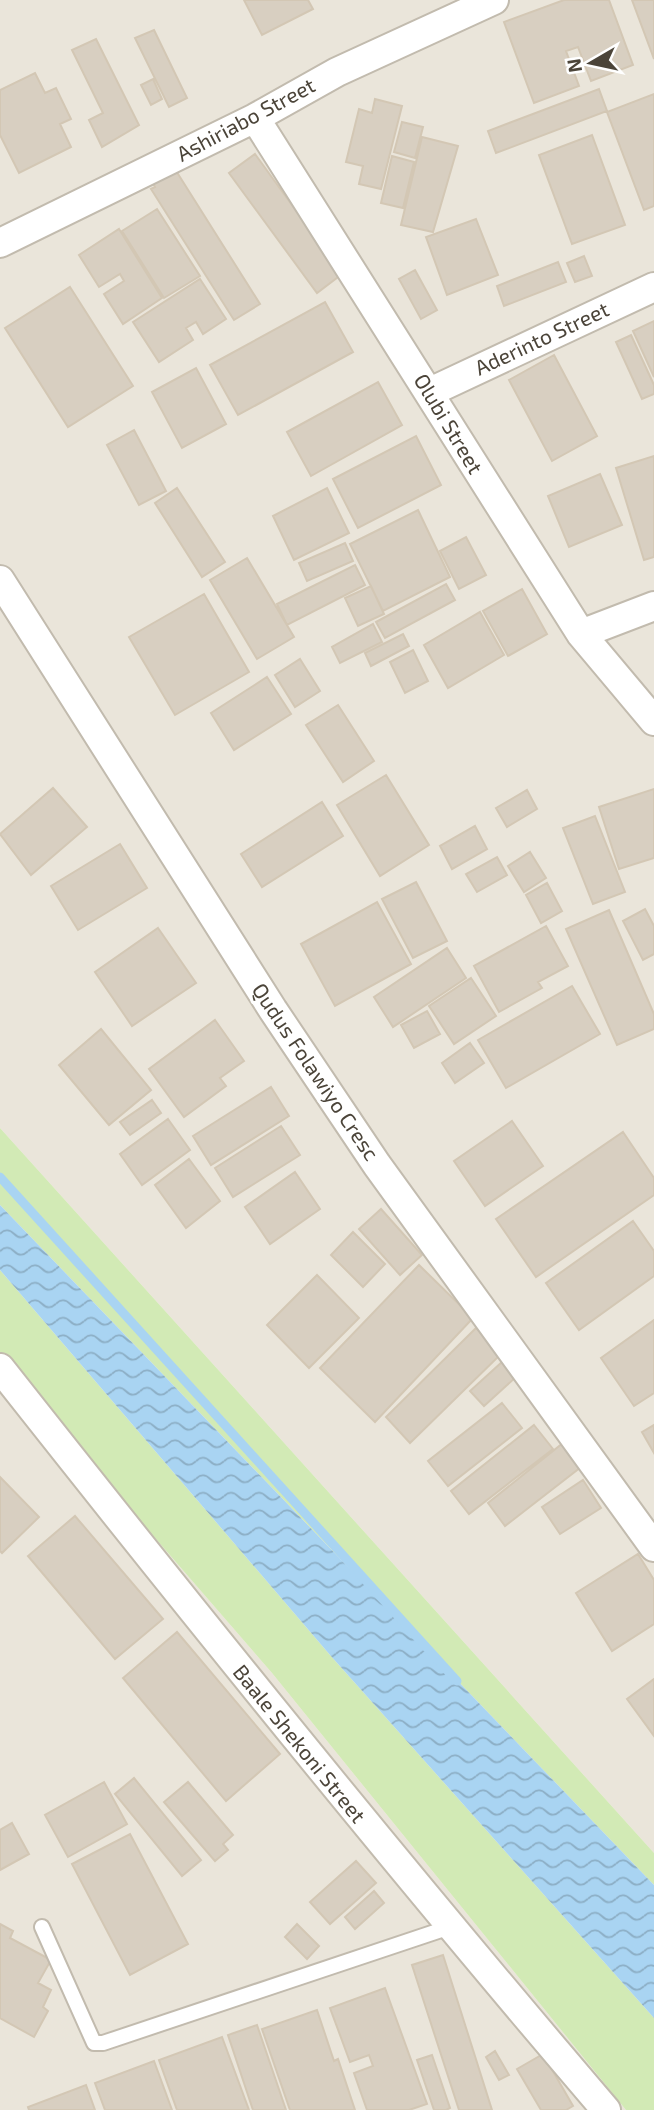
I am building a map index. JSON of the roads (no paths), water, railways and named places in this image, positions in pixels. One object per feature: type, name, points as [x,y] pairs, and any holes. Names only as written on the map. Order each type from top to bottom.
[{"type":"street","name":"Ashiriabo Street","points":[[0,243],[254,118],[457,7],[494,0]]},
{"type":"street","name":"Olubi Street","points":[[254,118],[581,634],[654,721]]},
{"type":"street","name":"Aderinto Street","points":[[430,392],[654,287]]},
{"type":"street","name":"Qudus Folawiyo Cresc","points":[[0,580],[273,1010],[376,1165],[654,1547]]},
{"type":"street","points":[[581,634],[654,606]]},
{"type":"street","name":"Baale Shekoni Street","points":[[1,1369],[233,1664],[450,1927],[606,2110]]},
{"type":"lane","points":[[42,1927],[94,2043],[103,2043],[450,1927]]},
{"type":"water","points":[[0,1205],[654,1885],[654,2018],[330,1655],[0,1270]]},
{"type":"waterway","points":[[0,1177],[457,1681]]}]
